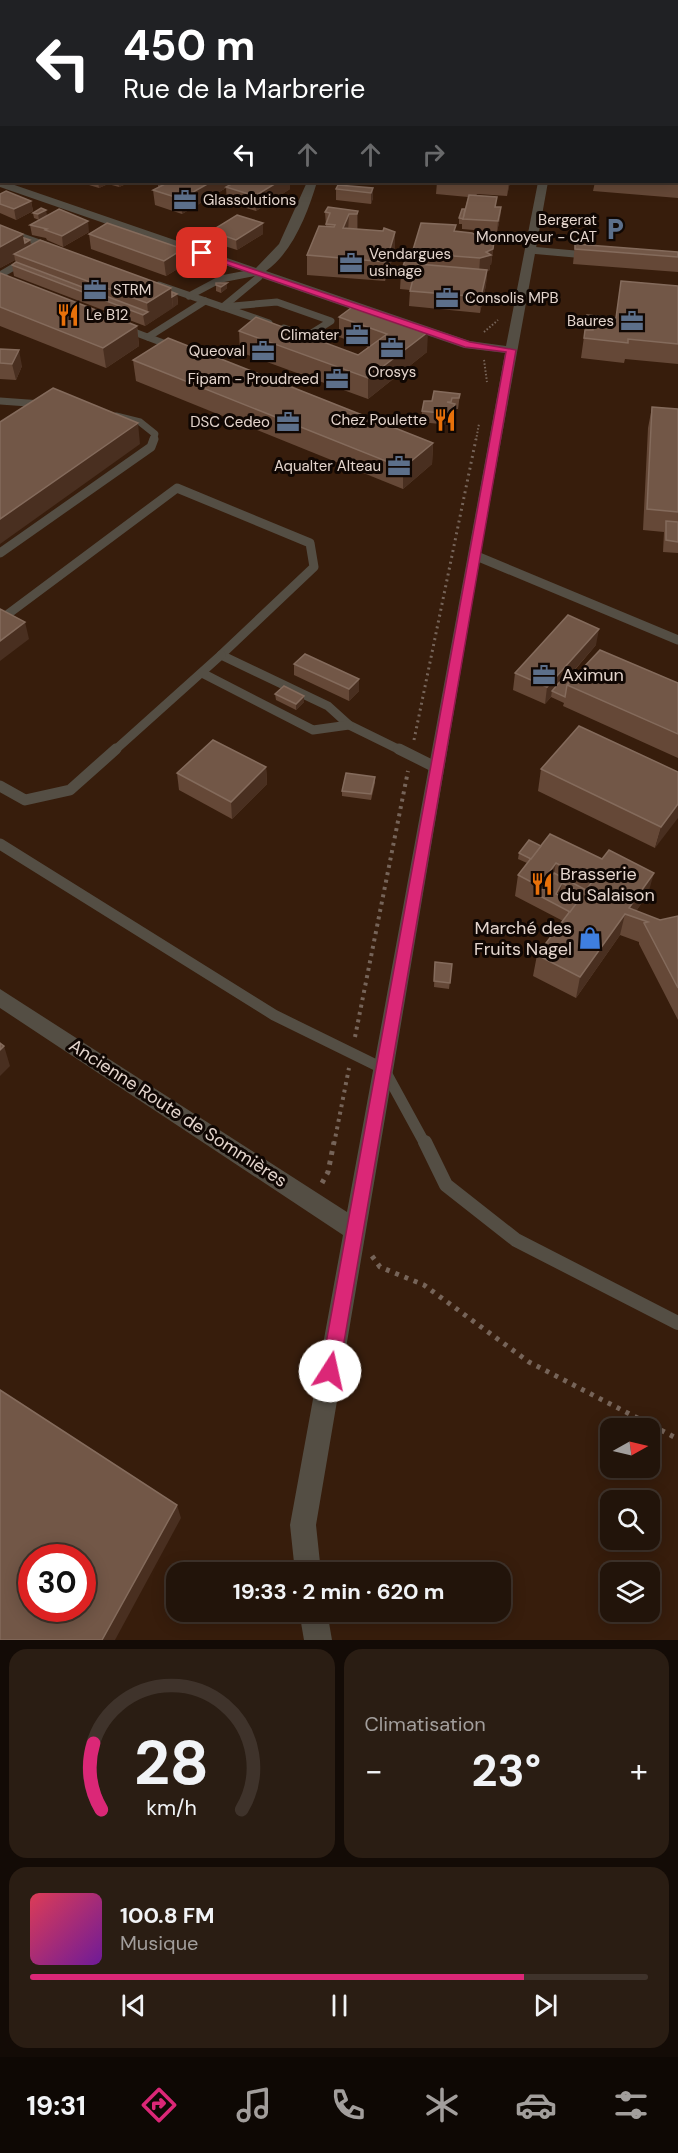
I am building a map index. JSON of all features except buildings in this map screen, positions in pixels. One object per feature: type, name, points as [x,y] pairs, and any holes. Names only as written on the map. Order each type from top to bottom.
[{"type":"street","points":[[0,183],[468,345],[511,350]]},
{"type":"street","points":[[257,273],[271,265],[281,253],[312,183]]},
{"type":"street","points":[[307,1562],[303,1525],[474,555],[543,183]]},
{"type":"street","name":"Ancienne Route de Sommières","points":[[0,997],[355,1230]]},
{"type":"street","points":[[315,1622],[318,1640]]},
{"type":"lane","points":[[0,229],[61,250]]},
{"type":"lane","points":[[40,252],[51,247]]},
{"type":"lane","points":[[530,250],[598,256]]},
{"type":"lane","points":[[0,275],[30,258]]},
{"type":"lane","points":[[189,296],[216,278],[235,273],[257,273],[260,278],[222,307]]},
{"type":"lane","points":[[0,280],[10,285]]},
{"type":"lane","points":[[146,281],[189,296],[307,336],[331,321],[277,302],[222,307]]},
{"type":"lane","points":[[148,337],[205,301]]},
{"type":"lane","points":[[116,325],[181,350]]},
{"type":"lane","points":[[0,401],[48,405]]},
{"type":"lane","points":[[0,553],[151,447],[155,434],[149,428],[108,414]]},
{"type":"lane","points":[[0,620],[177,488],[310,543],[314,567],[202,673],[70,790],[25,800],[0,786]]},
{"type":"lane","points":[[474,555],[678,640]]},
{"type":"lane","points":[[221,655],[327,706],[349,725],[437,768]]},
{"type":"lane","points":[[202,673],[313,730],[349,725]]},
{"type":"lane","points":[[0,844],[274,1015],[384,1070],[417,1125],[446,1185],[516,1240],[678,1323]]},
{"type":"path","points":[[487,383],[483,360],[486,347],[484,332],[498,322],[500,311]]},
{"type":"path","points":[[353,1045],[480,418]]},
{"type":"path","points":[[311,1201],[328,1172],[351,1056]]},
{"type":"path","points":[[355,1230],[380,1267],[424,1285],[529,1362],[678,1439]]},
{"type":"shaded area","points":[[0,183],[678,183],[678,1640],[0,1640]]},
{"type":"place","name":"Glassolutions","points":[[185,200]]},
{"type":"place","name":"Bergerat Monnoyeur - CAT","points":[[615,229]]},
{"type":"place","name":"Vendargues usinage","points":[[351,263]]},
{"type":"place","name":"STRM","points":[[95,290]]},
{"type":"place","name":"Consolis MPB","points":[[447,298]]},
{"type":"place","name":"Le B12","points":[[68,315]]},
{"type":"place","name":"Baures","points":[[632,321]]},
{"type":"place","name":"Climater","points":[[357,335]]},
{"type":"place","name":"Orosys","points":[[392,348]]},
{"type":"place","name":"Queoval","points":[[263,351]]},
{"type":"place","name":"Fipam - Proudreed","points":[[337,379]]},
{"type":"place","name":"Chez Poulette","points":[[445,420]]},
{"type":"place","name":"DSC Cedeo","points":[[288,422]]},
{"type":"place","name":"Aqualter Alteau","points":[[399,466]]},
{"type":"place","name":"Aximun","points":[[544,675]]},
{"type":"place","name":"Brasserie du Salaison","points":[[542,884]]},
{"type":"place","name":"Marché des Fruits Nagel","points":[[590,938]]},
{"type":"route","points":[[202,253],[468,345],[511,350],[330,1371]]}]
